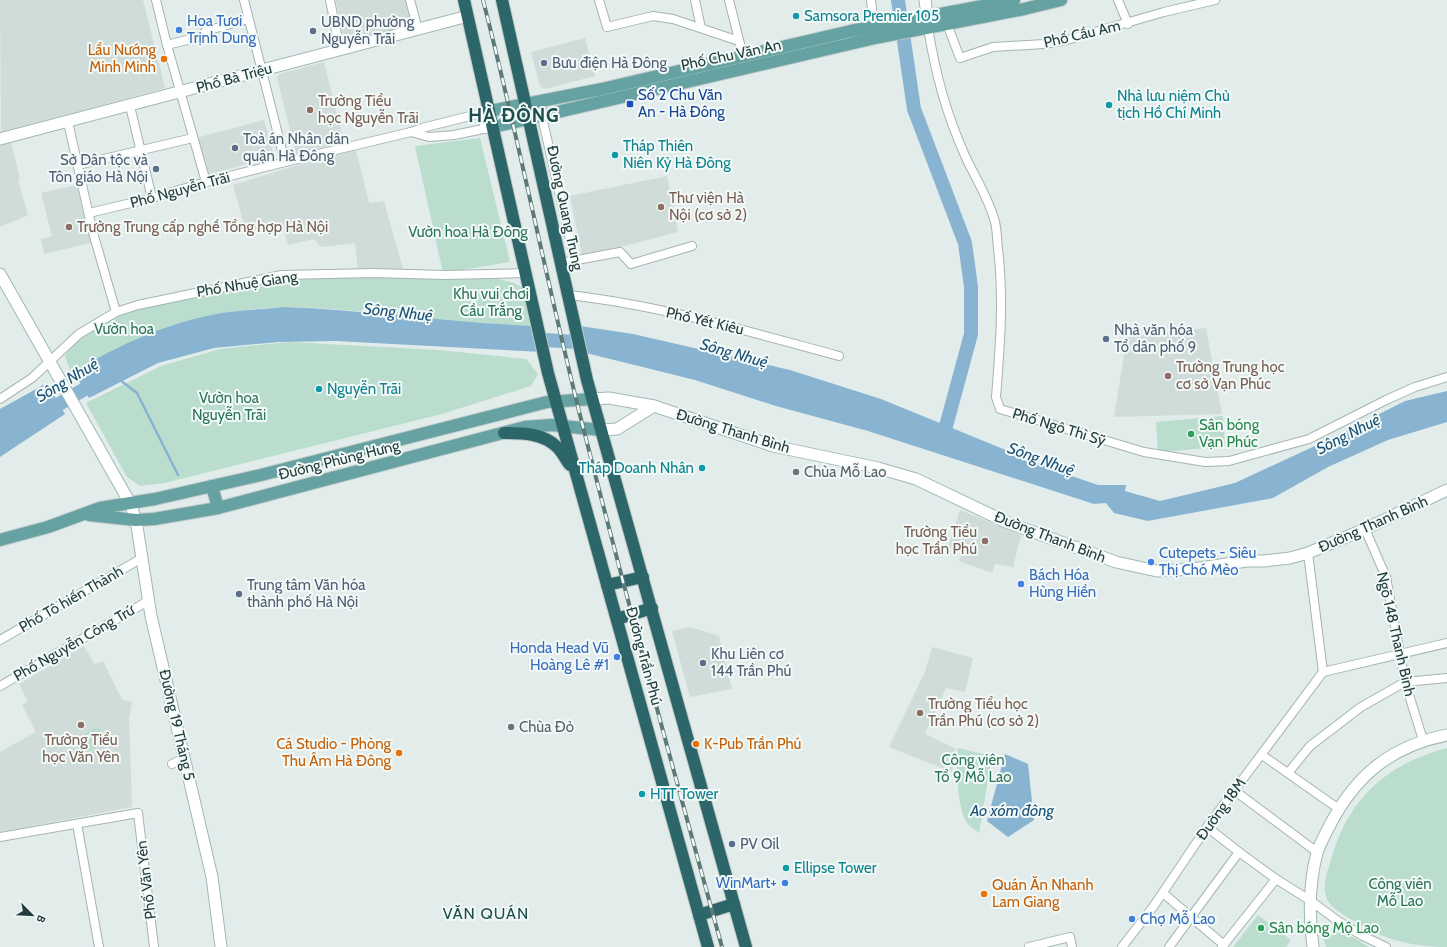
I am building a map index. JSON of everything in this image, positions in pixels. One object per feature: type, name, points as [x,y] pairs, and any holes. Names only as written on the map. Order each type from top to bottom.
[{"type":"highway","points":[[464,0],[489,128],[526,273]]},
{"type":"highway","name":"Đường Quang Trung","points":[[502,0],[587,380]]},
{"type":"highway","name":"Đường Trần Phú","points":[[526,273],[548,373],[708,947]]},
{"type":"highway","name":"Đường Trần Phú","points":[[587,380],[746,947]]},
{"type":"highway","points":[[504,433],[527,433],[552,442],[559,448],[576,472]]},
{"type":"highway","points":[[608,585],[643,577]]},
{"type":"highway","points":[[617,619],[652,608]]},
{"type":"highway","points":[[699,915],[734,904]]},
{"type":"main road","points":[[1001,8],[1014,0]]},
{"type":"main road","points":[[1001,8],[1061,0]]},
{"type":"main road","name":"Phố Chu Văn An","points":[[486,112],[828,50],[947,24],[1001,8]]},
{"type":"main road","name":"Phố Chu Văn An","points":[[489,128],[529,120],[688,75],[743,56],[825,36],[924,16],[1001,8]]},
{"type":"main road","points":[[876,25],[869,34],[878,38]]},
{"type":"main road","points":[[825,36],[831,42],[828,50]]},
{"type":"main road","points":[[539,102],[542,116]]},
{"type":"main road","name":"Đường Phùng Hưng","points":[[0,540],[84,515],[100,508],[155,499],[212,486],[487,416],[556,402],[592,399]]},
{"type":"main road","name":"Đường Phùng Hưng","points":[[84,515],[136,520],[154,519],[218,508],[525,427],[552,425],[601,430]]},
{"type":"main road","points":[[295,466],[300,486]]},
{"type":"main road","points":[[212,486],[218,508]]},
{"type":"street","points":[[156,0],[192,138],[206,182]]},
{"type":"street","points":[[244,0],[285,162]]},
{"type":"street","points":[[330,0],[340,50]]},
{"type":"street","points":[[410,0],[418,30]]},
{"type":"street","points":[[599,0],[607,27],[653,16],[673,19],[739,41]]},
{"type":"street","points":[[695,0],[702,28]]},
{"type":"street","points":[[729,0],[743,56]]},
{"type":"street","points":[[871,0],[876,25]]},
{"type":"street","points":[[924,16],[925,0]]},
{"type":"street","points":[[1118,0],[1127,22]]},
{"type":"street","name":"Phố Cầu Am","points":[[947,24],[960,58],[992,47],[1044,44],[1067,40],[1164,12],[1215,0]]},
{"type":"street","name":"Phố Bà Triệu","points":[[0,139],[468,16]]},
{"type":"street","points":[[167,45],[199,37],[206,31],[248,19]]},
{"type":"street","name":"Phố Ngô Thì Sỹ","points":[[925,28],[945,107],[967,159],[983,190],[995,222],[1001,270],[1002,302],[996,397],[1000,409],[1144,452],[1205,462],[1229,461],[1309,439],[1386,400],[1446,376]]},
{"type":"street","points":[[130,106],[152,198]]},
{"type":"street","name":"Phố Nguyễn Trãi","points":[[89,213],[486,112]]},
{"type":"street","points":[[542,116],[575,261]]},
{"type":"street","points":[[68,122],[89,213],[116,312]]},
{"type":"street","name":"Phố Nguyễn Trãi","points":[[411,132],[429,137],[454,135],[489,128]]},
{"type":"street","points":[[78,165],[192,138]]},
{"type":"street","points":[[561,263],[620,252],[631,264],[692,246]]},
{"type":"street","name":"Phố Nhuệ Giang","points":[[0,399],[32,378],[79,334],[116,312],[145,303],[282,275],[374,273],[446,275],[526,273]]},
{"type":"street","name":"Đường 19 Tháng 5","points":[[0,274],[130,503],[136,520],[148,600],[212,877],[218,946]]},
{"type":"street","name":"Phố Yết Kiêu","points":[[569,300],[616,302],[727,325],[839,356]]},
{"type":"street","name":"Đường Thanh Bình","points":[[592,399],[609,398],[654,406],[766,444],[878,468],[916,479],[1006,522],[1116,562],[1163,571],[1248,561],[1271,560],[1308,552],[1365,529],[1447,490]]},
{"type":"street","points":[[601,430],[617,429],[654,406]]},
{"type":"street","name":"Ngõ 148 Thanh Bình","points":[[1365,529],[1386,577],[1401,653],[1405,682],[1423,740]]},
{"type":"street","points":[[1308,552],[1323,672],[1447,643]]},
{"type":"street","name":"Phố Tô hiến Thành","points":[[0,640],[142,558]]},
{"type":"street","name":"Phố Nguyễn Công Trứ","points":[[0,686],[148,600]]},
{"type":"street","name":"Đường 18M","points":[[1122,947],[1163,893],[1207,827],[1323,672]]},
{"type":"street","points":[[1288,773],[1310,746],[1361,707],[1405,682],[1447,678]]},
{"type":"street","points":[[1313,947],[1311,901],[1312,876],[1317,852],[1339,809],[1357,785],[1376,766],[1396,752],[1423,740],[1447,735]]},
{"type":"street","points":[[1262,754],[1339,809]]},
{"type":"street","points":[[172,764],[184,758]]},
{"type":"street","points":[[1235,790],[1317,852]]},
{"type":"street","name":"Phố Văn Yên","points":[[77,824],[138,813],[154,947]]},
{"type":"street","points":[[0,837],[77,824],[99,947]]},
{"type":"street","points":[[1207,827],[1276,879],[1311,901],[1338,921],[1363,936],[1386,947]]},
{"type":"street","points":[[1168,947],[1239,852]]},
{"type":"street","points":[[1163,893],[1191,916],[1223,946],[1276,879]]},
{"type":"street","points":[[1029,947],[1070,937],[1072,947]]},
{"type":"shaded area","points":[[0,0],[143,0],[165,88],[1,133]]},
{"type":"shaded area","points":[[336,0],[407,0],[413,27],[345,45]]},
{"type":"shaded area","points":[[585,38],[595,76],[545,89],[540,86],[531,52]]},
{"type":"shaded area","name":"Trường Tiểu học Nguyễn Trãi","points":[[324,62],[344,142],[296,154],[277,78],[279,74]]},
{"type":"shaded area","name":"Toà án Nhân dân quận Hà Đông","points":[[264,120],[274,157],[206,175],[196,138]]},
{"type":"shaded area","points":[[11,141],[20,179],[18,180],[28,215],[0,227],[0,145]]},
{"type":"shaded area","points":[[356,150],[369,203],[384,201],[403,269],[358,271],[355,243],[321,247],[314,239],[288,245],[282,223],[246,232],[233,185],[298,165]]},
{"type":"shaded area","points":[[667,176],[678,232],[609,250],[582,255],[570,196]]},
{"type":"shaded area","name":"Trường Trung cấp nghề Tổng hợp Hà Nội","points":[[77,185],[91,243],[44,254],[41,239],[52,236],[41,193]]},
{"type":"shaded area","name":"Trường Trung học cơ sở Vạn Phúc","points":[[1206,328],[1222,414],[1114,417],[1127,337]]},
{"type":"shaded area","name":"Trường Tiểu học Trần Phú","points":[[960,510],[1021,535],[1013,567],[995,564],[992,573],[959,561],[962,551],[948,547]]},
{"type":"shaded area","name":"Khu Liên cơ 144 Trần Phú","points":[[690,627],[719,636],[732,689],[690,697],[672,631]]},
{"type":"shaded area","points":[[84,646],[94,664],[103,661],[122,700],[132,702],[129,718],[132,807],[0,832],[0,752],[36,732],[22,705],[28,702],[19,684]]},
{"type":"shaded area","name":"Trường Tiểu học Trần Phú (cơ sở 2)","points":[[932,647],[973,658],[965,692],[946,688],[925,734],[956,749],[952,772],[889,747],[925,672]]},
{"type":"green space","name":"Vườn hoa Hà Đông","points":[[480,138],[510,262],[443,273],[415,146]]},
{"type":"green space","points":[[374,274],[500,279],[512,282],[522,288],[528,298],[531,310],[529,326],[487,326],[320,308],[264,308],[213,316],[164,330],[117,350],[71,373],[65,356],[79,336],[117,314],[139,306],[282,277]]},
{"type":"green space","name":"Vườn hoa Nguyễn Trãi","points":[[289,342],[439,350],[526,359],[538,374],[531,386],[442,414],[165,483],[140,486],[127,477],[86,403],[161,366],[220,349]]},
{"type":"green space","name":"Sân bóng Vạn Phúc","points":[[1223,416],[1225,447],[1158,452],[1156,422]]},
{"type":"green space","points":[[99,726],[107,742],[81,755],[73,740]]},
{"type":"green space","name":"Công viên Tổ 9 Mỗ Lao","points":[[958,748],[992,756],[979,833],[967,823],[961,807],[957,776]]},
{"type":"green space","name":"Công viên Mỗ Lao","points":[[1447,748],[1447,947],[1433,947],[1407,943],[1383,936],[1371,931],[1340,913],[1327,900],[1325,882],[1338,838],[1359,802],[1372,787],[1388,774],[1406,764],[1425,755]]},
{"type":"green space","name":"Sân bóng Mộ Lao","points":[[1258,915],[1291,940],[1286,947],[1233,947]]},
{"type":"green space","points":[[1338,928],[1369,947],[1326,947],[1323,938]]},
{"type":"water","points":[[283,307],[536,326],[542,352],[336,341],[279,342],[214,348],[158,363],[89,398],[74,372],[105,354],[138,338],[172,325],[216,314]]},
{"type":"water","points":[[580,326],[633,334],[790,370],[881,399],[1057,471],[1098,485],[1126,485],[1125,491],[1160,501],[1235,483],[1332,438],[1405,401],[1447,391],[1447,422],[1388,440],[1328,467],[1273,498],[1148,521],[1114,513],[1106,503],[1094,504],[868,431],[776,406],[695,380],[586,353]]},
{"type":"water","points":[[47,383],[65,414],[0,457],[0,409]]},
{"type":"water","name":"Ao xóm đông","points":[[1005,754],[1028,764],[1034,820],[1008,837],[987,821]]},
{"type":"waterway","points":[[898,0],[914,109],[965,243],[971,287],[971,334],[942,441]]},
{"type":"waterway","name":"Sông Nhuệ","points":[[529,339],[592,343]]},
{"type":"waterway","name":"Sông Nhuệ","points":[[44,413],[100,380]]},
{"type":"waterway","points":[[120,380],[137,393],[178,475]]},
{"type":"railway","points":[[483,0],[579,411],[631,612],[722,947]]},
{"type":"place","name":"Samsora Premier 105","points":[[796,16]]},
{"type":"place","name":"Hoa Tươi Trịnh Dung","points":[[179,30]]},
{"type":"place","name":"UBND phường Nguyễn Trãi","points":[[313,31]]},
{"type":"place","name":"Lẩu Nướng Minh Minh","points":[[164,59]]},
{"type":"place","name":"Bưu điện Hà Đông","points":[[544,63]]},
{"type":"place","name":"Số 2 Chu Văn An - Hà Đông","points":[[630,104]]},
{"type":"place","name":"Nhà lưu niệm Chủ tịch Hồ Chí Minh","points":[[1109,105]]},
{"type":"place","name":"Trường Tiểu học Nguyễn Trãi","points":[[310,110]]},
{"type":"place","name":"Toà án Nhân dân quận Hà Đông","points":[[235,148]]},
{"type":"place","name":"Tháp Thiên Niên Kỷ Hà Đông","points":[[615,155]]},
{"type":"place","name":"Sở Dân tộc và Tôn giáo Hà Nội","points":[[156,169]]},
{"type":"place","name":"Thư viện Hà Nội (cơ sở 2)","points":[[661,207]]},
{"type":"place","name":"Trường Trung cấp nghề Tổng hợp Hà Nội","points":[[69,227]]},
{"type":"place","name":"Nhà văn hóa Tổ dân phố 9","points":[[1106,339]]},
{"type":"place","name":"Trường Trung học cơ sở Vạn Phúc","points":[[1168,376]]},
{"type":"place","name":"Nguyễn Trãi","points":[[319,389]]},
{"type":"place","name":"Sân bóng Vạn Phúc","points":[[1191,434]]},
{"type":"place","name":"Tháp Doanh Nhân","points":[[702,468]]},
{"type":"place","name":"Chùa Mỗ Lao","points":[[796,472]]},
{"type":"place","name":"Trường Tiểu học Trần Phú","points":[[985,541]]},
{"type":"place","name":"Cutepets - Siêu Thị Chó Mèo","points":[[1151,562]]},
{"type":"place","name":"Bách Hóa Hùng Hiền","points":[[1021,584]]},
{"type":"place","name":"Trung tâm Văn hóa thành phố Hà Nội","points":[[239,594]]},
{"type":"place","name":"Honda Head Vũ Hoàng Lê #1","points":[[617,657]]},
{"type":"place","name":"Khu Liên cơ 144 Trần Phú","points":[[703,663]]},
{"type":"place","name":"Trường Tiểu học Trần Phú (cơ sở 2)","points":[[920,713]]},
{"type":"place","name":"Trường Tiểu học Văn Yên","points":[[81,725]]},
{"type":"place","name":"Chùa Đỏ","points":[[511,727]]},
{"type":"place","name":"K-Pub Trần Phú","points":[[696,744]]},
{"type":"place","name":"Cá Studio - Phòng Thu Âm Hà Đông","points":[[399,753]]},
{"type":"place","name":"HTT Tower","points":[[642,794]]},
{"type":"place","name":"PV Oil","points":[[732,844]]},
{"type":"place","name":"Ellipse Tower","points":[[786,868]]},
{"type":"place","name":"WinMart+","points":[[785,883]]},
{"type":"place","name":"Quán Ăn Nhanh Lam Giang","points":[[984,894]]},
{"type":"place","name":"Chợ Mỗ Lao","points":[[1132,919]]},
{"type":"place","name":"Sân bóng Mộ Lao","points":[[1261,928]]},
{"type":"district","name":"HÀ ĐÔNG","points":[[514,115]]},
{"type":"district","name":"VĂN QUÁN","points":[[486,913]]},
{"type":"park label","name":"Khu vui chơi Cầu Trắng","points":[[491,302]]},
{"type":"park label","name":"Vườn hoa","points":[[124,329]]}]
